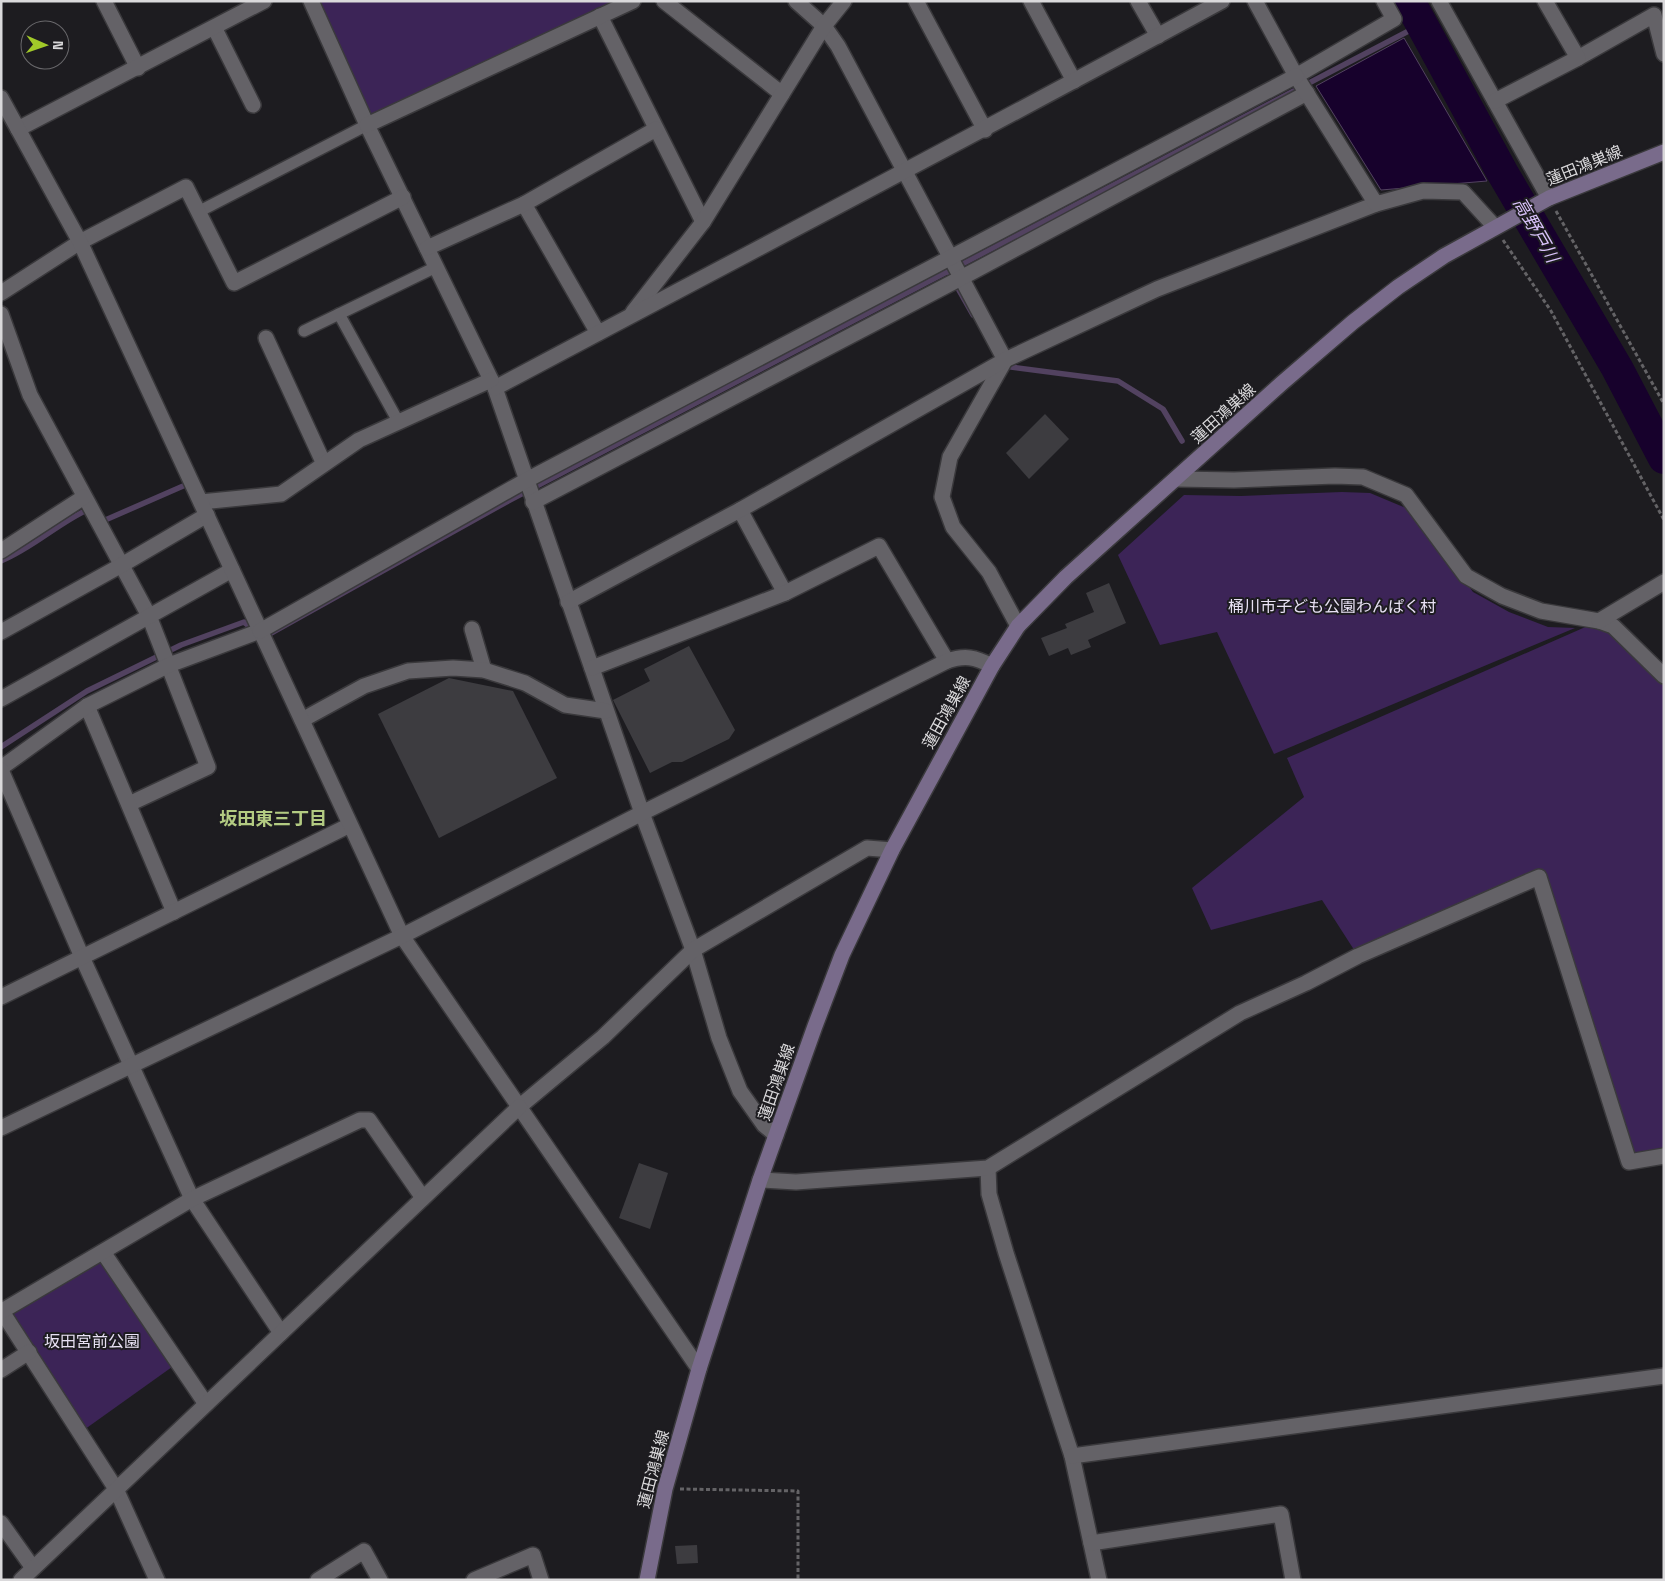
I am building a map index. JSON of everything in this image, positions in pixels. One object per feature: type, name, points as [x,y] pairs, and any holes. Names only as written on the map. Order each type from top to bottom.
[{"type":"main road","name":"蓮田鴻巣線","points":[[647,1580],[665,1488],[699,1369],[760,1180],[842,955],[892,850],[992,666],[1018,626],[1066,577],[1353,322],[1444,256],[1494,227],[1549,198],[1664,152]]},
{"type":"street","points":[[104,1],[138,68]]},
{"type":"street","points":[[18,129],[215,29],[264,1]]},
{"type":"street","points":[[311,1],[368,125],[493,384],[642,813],[693,950],[719,1038],[740,1090],[764,1125],[776,1135]]},
{"type":"street","points":[[368,125],[633,1]]},
{"type":"street","points":[[664,1],[782,94]]},
{"type":"street","points":[[796,1],[824,26],[838,46],[1005,360]]},
{"type":"street","points":[[631,315],[703,222],[824,26],[844,1]]},
{"type":"street","points":[[916,1],[984,130]]},
{"type":"street","points":[[1031,1],[1074,81]]},
{"type":"street","points":[[1138,1],[1158,36]]},
{"type":"street","points":[[1,632],[120,566],[204,509],[282,494],[360,440],[493,384],[598,333],[984,130],[1222,1]]},
{"type":"street","points":[[1255,1],[1296,76],[1376,204]]},
{"type":"street","points":[[281,1333],[192,1199],[133,1065],[82,957],[1,769],[87,706],[169,665],[260,631],[525,480],[1296,76],[1394,20],[1384,1]]},
{"type":"street","points":[[1439,1],[1549,198]]},
{"type":"street","points":[[1545,1],[1578,58]]},
{"type":"street","points":[[1495,101],[1578,58],[1654,15],[1664,54]]},
{"type":"street","points":[[600,16],[703,222]]},
{"type":"street","points":[[215,29],[253,106]]},
{"type":"street","points":[[533,502],[961,278],[1307,93]]},
{"type":"street","points":[[1,98],[80,242],[402,936],[699,1369]]},
{"type":"street","points":[[428,248],[524,204],[656,129]]},
{"type":"street","points":[[1,292],[80,242],[186,187],[234,283],[403,197]]},
{"type":"street","points":[[568,602],[740,510],[1005,360],[1157,289],[1376,204],[1423,191],[1463,192],[1494,227]]},
{"type":"street","points":[[524,204],[598,333]]},
{"type":"street","points":[[1,314],[30,395],[120,566],[149,616],[208,767],[129,804]]},
{"type":"street","points":[[266,338],[324,464]]},
{"type":"street","points":[[1005,360],[950,457],[942,497],[954,527],[989,572],[1018,626]]},
{"type":"street","points":[[1177,478],[1234,480],[1334,476],[1363,477],[1406,495],[1466,576],[1502,596],[1541,611],[1599,621],[1612,626],[1664,676]]},
{"type":"street","points":[[1,551],[84,497]]},
{"type":"street","points":[[740,510],[785,593]]},
{"type":"street","points":[[592,668],[785,593],[879,546],[947,661]]},
{"type":"street","points":[[1,699],[232,570]]},
{"type":"street","points":[[1599,621],[1664,582]]},
{"type":"street","points":[[472,629],[484,670]]},
{"type":"street","points":[[1,1128],[402,936],[642,813],[947,661],[961,656],[976,658],[992,666]]},
{"type":"street","points":[[302,720],[364,686],[408,671],[453,668],[484,670],[525,683],[565,705],[606,711]]},
{"type":"street","points":[[87,706],[174,912]]},
{"type":"street","points":[[1,997],[350,825]]},
{"type":"street","points":[[21,1580],[520,1107],[603,1037],[693,950],[867,848],[892,850]]},
{"type":"street","points":[[760,1180],[796,1182],[988,1168],[1240,1013],[1306,983],[1358,956],[1539,877],[1630,1162],[1664,1156]]},
{"type":"street","points":[[157,1580],[116,1489],[2,1311],[192,1199],[360,1120],[369,1120],[423,1198]]},
{"type":"street","points":[[988,1168],[989,1194],[1006,1253],[1072,1456],[1100,1580]]},
{"type":"street","points":[[103,1252],[206,1404]]},
{"type":"street","points":[[1,1370],[29,1352]]},
{"type":"street","points":[[1072,1456],[1664,1376]]},
{"type":"street","points":[[1091,1543],[1281,1514],[1293,1580]]},
{"type":"street","points":[[1,1523],[34,1568]]},
{"type":"street","points":[[318,1580],[364,1551],[380,1580]]},
{"type":"street","points":[[474,1580],[533,1555],[541,1580]]},
{"type":"lane","points":[[198,212],[368,125]]},
{"type":"lane","points":[[304,330],[436,267]]},
{"type":"lane","points":[[339,314],[399,423]]},
{"type":"path","points":[[1549,198],[1664,404]]},
{"type":"path","points":[[1494,227],[1551,311],[1664,520]]},
{"type":"path","points":[[665,1488],[798,1491],[798,1580]]},
{"type":"green space","points":[[318,1],[633,1],[367,125]]},
{"type":"green space","name":"桶川市子ども公園わんぱく村","points":[[1342,492],[1370,493],[1413,511],[1473,592],[1509,612],[1548,627],[1575,628],[1274,754],[1217,632],[1160,645],[1118,555],[1184,495],[1241,496]]},
{"type":"green space","points":[[1599,621],[1664,676],[1664,1155],[1629,1162],[1539,877],[1358,956],[1322,900],[1211,930],[1192,888],[1304,797],[1287,758]]},
{"type":"green space","name":"坂田宮前公園","points":[[103,1252],[179,1362],[81,1432],[2,1311]]},
{"type":"shaded area","points":[[1404,38],[1487,181],[1381,190],[1316,86]]},
{"type":"building","points":[[1045,414],[1069,439],[1029,479],[1006,453]]},
{"type":"building","points":[[1109,583],[1126,623],[1088,640],[1091,647],[1071,655],[1068,648],[1049,656],[1041,638],[1067,628],[1065,624],[1094,612],[1086,593]]},
{"type":"building","points":[[689,646],[735,730],[729,739],[682,762],[672,762],[650,773],[613,700],[650,681],[644,669]]},
{"type":"building","points":[[449,678],[513,691],[557,778],[439,838],[378,714]]},
{"type":"building","points":[[639,1163],[668,1173],[650,1229],[619,1218]]},
{"type":"building","points":[[697,1545],[698,1563],[677,1564],[675,1546]]},
{"type":"waterway","name":"高野戸川","points":[[1409,1],[1502,172],[1617,368],[1664,458]]},
{"type":"waterway","points":[[264,637],[510,500],[1422,24]]},
{"type":"waterway","points":[[948,271],[973,315]]},
{"type":"waterway","points":[[1005,363],[1011,367],[1118,381],[1163,409],[1182,441]]},
{"type":"waterway","points":[[101,519],[103,521],[190,483]]},
{"type":"waterway","points":[[1,561],[13,556],[89,509]]},
{"type":"waterway","points":[[1,747],[87,691],[181,645],[244,622],[255,631]]},
{"type":"district","name":"坂田東三丁目","points":[[273,819]]}]
